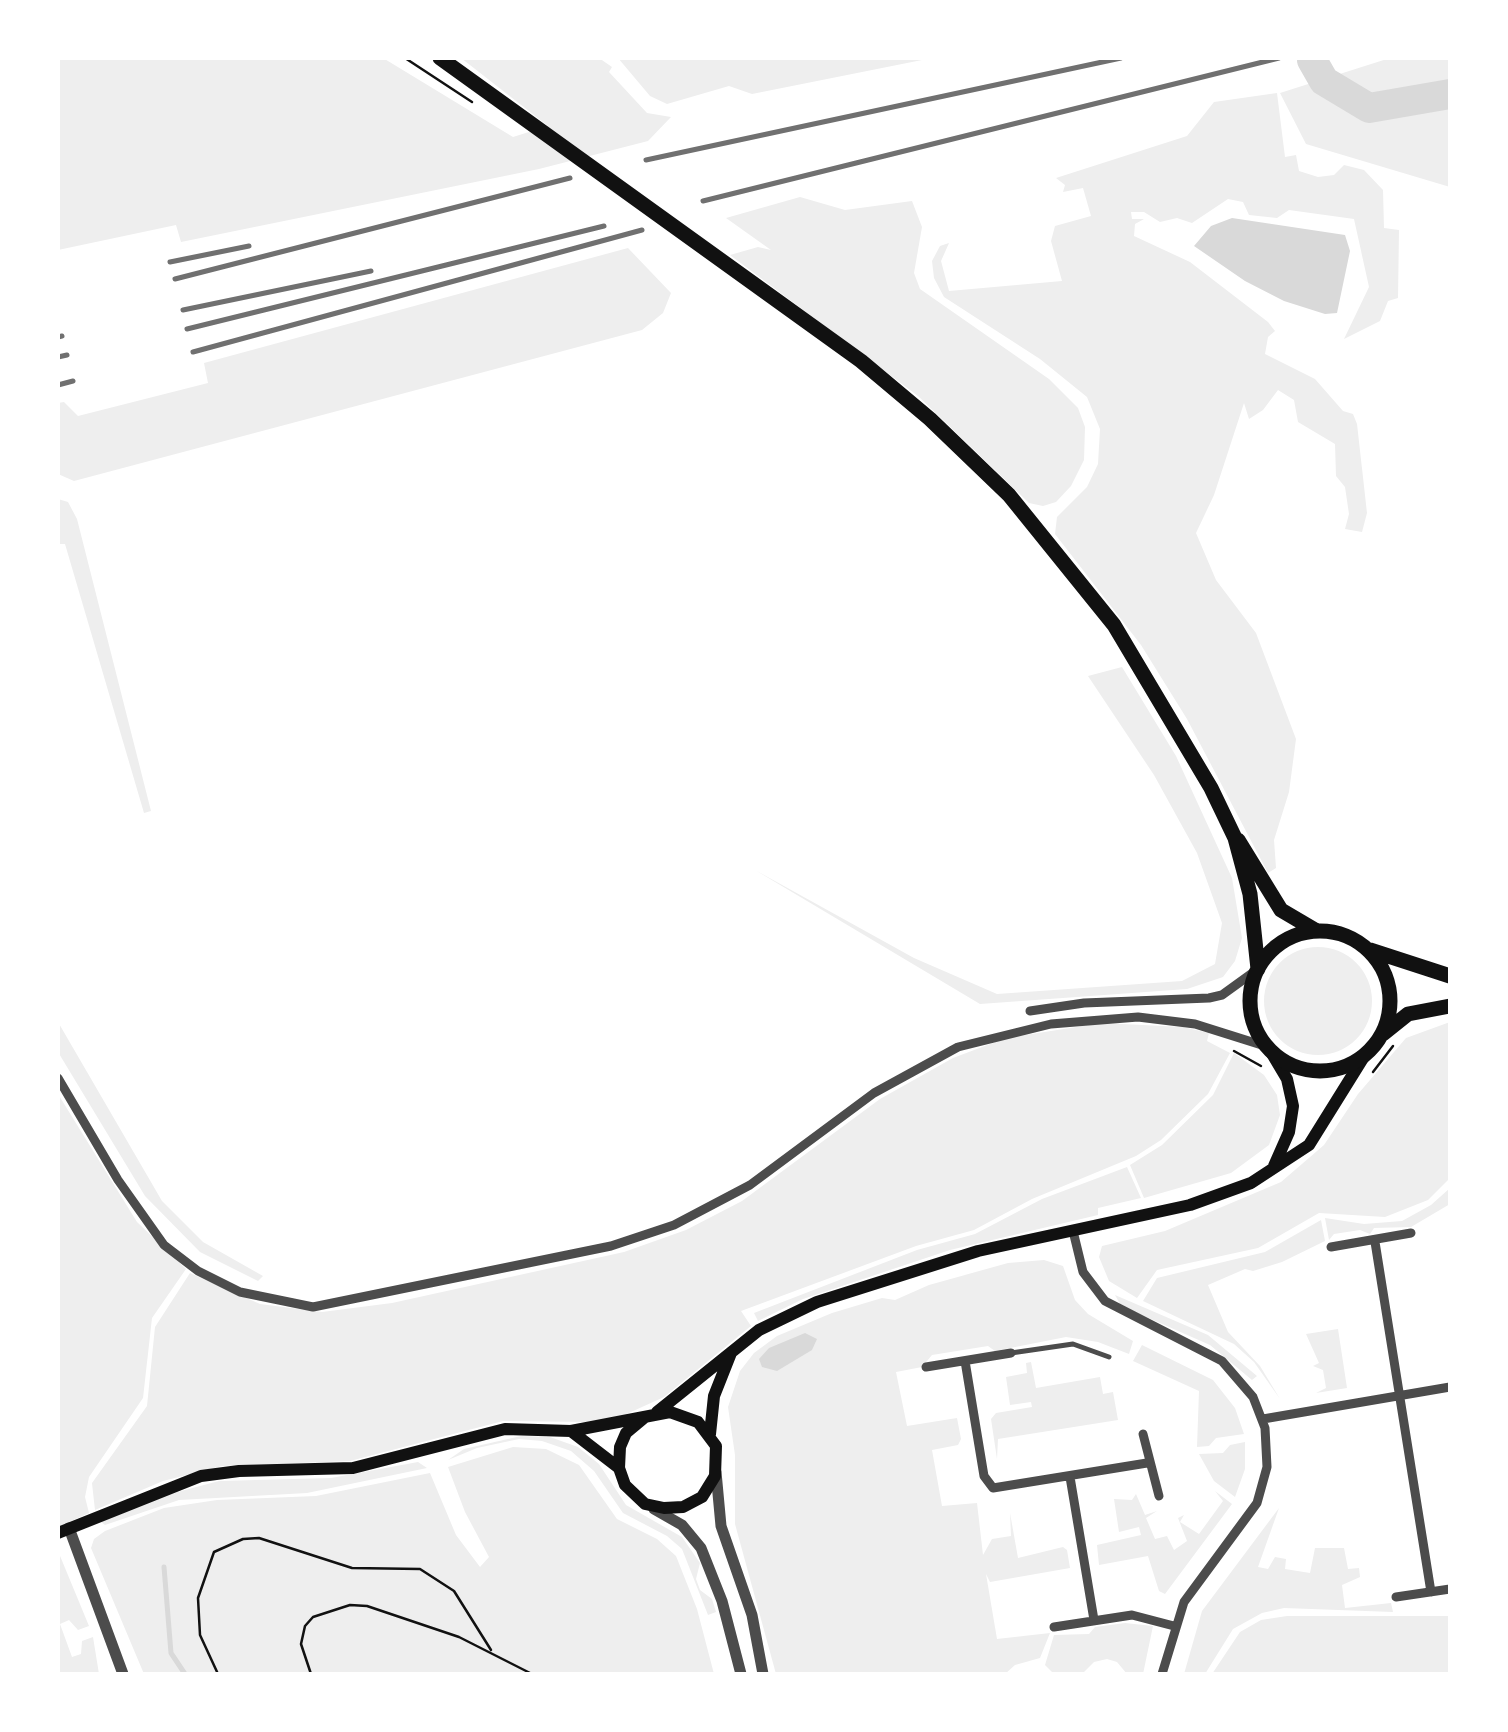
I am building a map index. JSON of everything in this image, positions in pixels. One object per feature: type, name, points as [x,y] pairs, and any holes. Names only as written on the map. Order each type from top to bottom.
[{"type":"main road","points":[[440,58],[897,390],[978,463],[1089,590],[1154,684],[1235,838],[1281,910],[1317,931],[1338,934],[1409,966],[1450,976]]},
{"type":"main road","points":[[1235,838],[1256,921],[1258,969],[1250,1013],[1287,1080],[1293,1101],[1290,1132],[1274,1166]]},
{"type":"main road","points":[[1258,969],[1280,943],[1317,931]]},
{"type":"main road","points":[[1357,944],[1380,967],[1389,989],[1388,1016],[1377,1042]]},
{"type":"main road","points":[[731,1354],[714,1396],[710,1434],[717,1450],[716,1472],[707,1493],[689,1506],[670,1509],[645,1504],[625,1485],[620,1468],[626,1433],[759,1330],[817,1302],[978,1251],[1190,1206],[1250,1184],[1274,1166],[1286,1164],[1312,1142],[1364,1055],[1408,1014],[1450,1006]]},
{"type":"main road","points":[[1268,1047],[1288,1063],[1313,1070],[1336,1068],[1364,1055]]},
{"type":"main road","points":[[63,1531],[158,1490],[213,1474],[352,1468],[506,1429],[571,1431],[680,1413],[710,1434]]},
{"type":"main road","points":[[571,1431],[620,1468]]},
{"type":"street","points":[[1030,1011],[1100,1002],[1209,998],[1222,994],[1258,969]]},
{"type":"street","points":[[58,1078],[118,1180],[170,1250],[198,1271],[240,1292],[311,1307],[401,1292],[612,1246],[686,1221],[750,1186],[874,1093],[955,1048],[1040,1026],[1106,1018],[1163,1019],[1268,1047]]},
{"type":"street","points":[[1073,1231],[1083,1272],[1105,1302],[1222,1361],[1243,1382],[1263,1419],[1268,1462],[1257,1503],[1191,1590],[1174,1626],[1162,1674]]},
{"type":"street","points":[[1331,1247],[1374,1242],[1411,1232]]},
{"type":"street","points":[[1374,1242],[1431,1592]]},
{"type":"street","points":[[926,1367],[1012,1353]]},
{"type":"street","points":[[965,1361],[986,1482],[1000,1489],[1147,1464]]},
{"type":"street","points":[[1263,1419],[1450,1387]]},
{"type":"street","points":[[1142,1434],[1147,1464],[1160,1496]]},
{"type":"street","points":[[716,1472],[721,1526],[752,1615],[763,1674]]},
{"type":"street","points":[[1070,1477],[1094,1620]]},
{"type":"street","points":[[645,1504],[682,1525],[701,1548],[722,1601],[741,1674]]},
{"type":"street","points":[[63,1531],[124,1674]]},
{"type":"street","points":[[1396,1597],[1450,1588]]},
{"type":"street","points":[[1054,1627],[1132,1615],[1174,1626]]},
{"type":"lane","points":[[1012,1353],[1075,1344],[1110,1357]]},
{"type":"path","points":[[406,58],[479,107]]},
{"type":"path","points":[[1217,1031],[1214,1041],[1265,1070]]},
{"type":"path","points":[[1368,1078],[1399,1038]]},
{"type":"path","points":[[218,1674],[200,1635],[198,1598],[214,1552],[243,1539],[259,1538],[352,1568],[420,1569],[454,1591],[491,1650]]},
{"type":"path","points":[[311,1674],[301,1644],[305,1626],[313,1617],[350,1605],[406,1617],[491,1650],[532,1674]]},
{"type":"shaded area","points":[[58,58],[383,58],[513,137],[548,126],[461,58],[599,58],[612,67],[609,72],[647,113],[671,117],[648,141],[539,169],[181,242],[176,225],[58,250]]},
{"type":"shaded area","points":[[618,58],[932,58],[752,94],[729,86],[667,104],[650,96]]},
{"type":"shaded area","points":[[1390,58],[1450,58],[1450,187],[1306,144],[1280,93]]},
{"type":"shaded area","points":[[1277,93],[1285,157],[1296,155],[1299,171],[1318,177],[1334,175],[1344,165],[1364,170],[1383,190],[1384,228],[1399,230],[1398,298],[1388,301],[1380,321],[1344,339],[1369,287],[1354,219],[1289,210],[1277,218],[1249,215],[1243,202],[1228,199],[1192,223],[1177,218],[1160,222],[1144,212],[1131,212],[1132,219],[1144,219],[1135,224],[1134,236],[1190,262],[1268,322],[1275,331],[1268,337],[1265,354],[1315,379],[1343,411],[1353,414],[1357,424],[1367,513],[1362,532],[1345,529],[1349,514],[1345,487],[1336,476],[1335,444],[1298,422],[1294,400],[1278,390],[1263,410],[1249,419],[1244,403],[1214,495],[1196,533],[1216,580],[1256,633],[1296,739],[1289,792],[1274,840],[1276,868],[1268,873],[1187,719],[1141,645],[1055,534],[1057,517],[1087,487],[1098,464],[1100,429],[1087,397],[1040,359],[944,297],[934,278],[932,261],[940,246],[949,243],[941,261],[949,291],[1062,281],[1051,241],[1055,226],[1091,216],[1083,188],[1063,192],[1065,185],[1056,178],[1187,136],[1214,102]]},
{"type":"shaded area","points":[[800,197],[845,210],[912,201],[922,227],[914,273],[920,289],[1049,379],[1078,408],[1085,427],[1084,460],[1071,486],[1056,502],[1043,506],[1029,503],[918,396],[730,255],[758,247],[771,250],[726,218]]},
{"type":"shaded area","points":[[1232,218],[1345,235],[1350,251],[1337,313],[1325,314],[1284,301],[1245,281],[1194,246],[1211,226]]},
{"type":"shaded area","points":[[628,248],[671,293],[663,313],[642,330],[74,481],[58,474],[58,403],[64,402],[78,416],[208,383],[204,363]]},
{"type":"shaded area","points":[[58,499],[68,502],[77,519],[151,811],[144,813],[65,544],[58,544]]},
{"type":"shaded area","points":[[1122,667],[1176,756],[1232,878],[1242,938],[1235,961],[1223,977],[1187,989],[980,1004],[755,870],[914,958],[997,994],[1182,981],[1215,964],[1222,923],[1197,853],[1154,775],[1088,676]]},
{"type":"shaded area","points":[[1318,947],[1339,951],[1356,963],[1368,980],[1372,1001],[1368,1022],[1356,1039],[1339,1051],[1318,1055],[1297,1051],[1280,1039],[1268,1022],[1264,1001],[1268,980],[1280,963],[1297,951]]},
{"type":"shaded area","points":[[58,1022],[162,1201],[203,1242],[263,1276],[258,1281],[200,1252],[145,1196],[58,1052]]},
{"type":"shaded area","points":[[1450,1022],[1450,1178],[1428,1200],[1385,1217],[1319,1213],[1258,1248],[1157,1270],[1137,1298],[1109,1281],[1099,1257],[1102,1246],[1165,1231],[1281,1182],[1324,1145],[1358,1094],[1406,1038]]},
{"type":"shaded area","points":[[1102,1023],[1183,1027],[1209,1033],[1207,1041],[1230,1053],[1208,1094],[1161,1140],[1136,1156],[1032,1199],[974,1230],[916,1246],[741,1311],[751,1326],[664,1397],[620,1417],[589,1422],[503,1421],[350,1461],[222,1466],[163,1481],[95,1510],[92,1483],[147,1406],[155,1327],[190,1273],[260,1304],[322,1312],[392,1303],[624,1252],[686,1230],[742,1201],[880,1099],[953,1058],[1006,1038]]},
{"type":"shaded area","points":[[1234,1053],[1264,1075],[1277,1095],[1280,1115],[1269,1145],[1231,1173],[1144,1198],[1130,1165],[1162,1145],[1213,1095]]},
{"type":"shaded area","points":[[58,1094],[137,1222],[186,1269],[152,1318],[143,1398],[89,1477],[85,1497],[89,1513],[58,1527]]},
{"type":"shaded area","points":[[1127,1167],[1141,1198],[1098,1208],[1098,1215],[950,1250],[803,1299],[758,1321],[754,1313],[917,1250],[975,1234],[1042,1199]]},
{"type":"shaded area","points":[[1450,1188],[1450,1204],[1411,1227],[1374,1228],[1370,1234],[1360,1230],[1334,1234],[1329,1240],[1325,1218],[1364,1224],[1402,1221],[1431,1205]]},
{"type":"shaded area","points":[[1321,1220],[1325,1241],[1282,1262],[1253,1271],[1245,1269],[1208,1285],[1228,1332],[1260,1366],[1280,1399],[1254,1362],[1234,1344],[1143,1301],[1157,1278],[1265,1252]]},
{"type":"shaded area","points":[[1044,1260],[1063,1266],[1075,1300],[1088,1314],[1133,1341],[1129,1354],[1098,1342],[1066,1337],[995,1351],[988,1346],[932,1355],[922,1367],[896,1372],[907,1426],[957,1418],[961,1439],[958,1445],[932,1450],[942,1506],[977,1503],[983,1555],[992,1539],[1011,1536],[1010,1513],[1018,1558],[1063,1547],[1067,1550],[1070,1568],[990,1582],[986,1574],[997,1639],[1050,1633],[1040,1658],[1015,1665],[1005,1674],[776,1674],[735,1524],[735,1455],[728,1407],[740,1371],[754,1353],[777,1336],[832,1313],[882,1298],[895,1300],[929,1285],[1008,1263]]},
{"type":"shaded area","points":[[1115,1295],[1208,1335],[1257,1376],[1252,1380],[1210,1345],[1135,1312],[1120,1304]]},
{"type":"shaded area","points":[[1338,1329],[1347,1388],[1316,1393],[1326,1388],[1323,1370],[1313,1366],[1319,1363],[1306,1334]]},
{"type":"shaded area","points":[[805,1333],[817,1339],[812,1350],[777,1371],[762,1367],[759,1359],[769,1348]]},
{"type":"shaded area","points":[[1142,1345],[1213,1380],[1235,1408],[1244,1434],[1216,1438],[1209,1446],[1197,1447],[1199,1391],[1133,1361]]},
{"type":"shaded area","points":[[1031,1362],[1036,1388],[1100,1377],[1103,1394],[1113,1392],[1118,1420],[998,1439],[997,1459],[991,1419],[996,1413],[1032,1407],[1031,1402],[1010,1405],[1006,1377],[1027,1373],[1026,1363]]},
{"type":"shaded area","points":[[521,1436],[550,1437],[578,1447],[599,1464],[626,1505],[682,1537],[700,1563],[696,1579],[700,1590],[712,1599],[716,1612],[708,1615],[682,1549],[667,1536],[623,1513],[594,1471],[571,1451],[542,1441],[519,1439],[477,1448],[448,1460],[464,1449]]},
{"type":"shaded area","points":[[1245,1442],[1245,1469],[1235,1497],[1214,1481],[1199,1454],[1223,1453],[1230,1445]]},
{"type":"shaded area","points":[[513,1447],[546,1449],[579,1465],[617,1519],[657,1539],[676,1556],[697,1609],[714,1674],[144,1674],[91,1548],[94,1539],[105,1531],[164,1508],[217,1500],[316,1496],[430,1473],[456,1535],[480,1567],[489,1557],[465,1512],[448,1467]]},
{"type":"shaded area","points":[[418,1462],[427,1468],[307,1493],[179,1500],[105,1525],[101,1522],[166,1495],[219,1481],[331,1478]]},
{"type":"shaded area","points":[[1215,1491],[1232,1504],[1165,1594],[1159,1591],[1148,1556],[1099,1565],[1097,1545],[1141,1535],[1139,1527],[1119,1532],[1114,1499],[1132,1500],[1136,1494],[1145,1515],[1157,1511],[1146,1518],[1155,1539],[1167,1536],[1174,1550],[1187,1541],[1178,1518],[1184,1515],[1180,1522],[1199,1534],[1223,1501]]},
{"type":"shaded area","points":[[1279,1508],[1258,1567],[1268,1569],[1275,1557],[1286,1559],[1285,1569],[1310,1573],[1315,1548],[1344,1548],[1348,1569],[1359,1568],[1360,1577],[1342,1585],[1345,1608],[1391,1603],[1393,1612],[1284,1608],[1262,1613],[1233,1629],[1205,1674],[1184,1674],[1202,1611]]},
{"type":"shaded area","points":[[58,1551],[89,1626],[78,1630],[69,1620],[60,1624],[72,1657],[81,1654],[82,1641],[93,1637],[99,1674],[58,1674]]},
{"type":"shaded area","points":[[1287,1616],[1450,1616],[1450,1674],[1212,1674],[1240,1632],[1261,1620]]},
{"type":"shaded area","points":[[1125,1623],[1153,1626],[1143,1674],[1127,1674],[1117,1662],[1107,1659],[1094,1662],[1082,1674],[1054,1674],[1045,1665],[1054,1635],[1089,1634],[1095,1627]]},
{"type":"waterway","points":[[1312,60],[1324,81],[1369,108],[1450,94]]},
{"type":"waterway","points":[[164,1567],[171,1653],[185,1674]]},
{"type":"railway","points":[[646,160],[1121,58]]},
{"type":"railway","points":[[703,201],[1279,58]]},
{"type":"railway","points":[[175,279],[570,178]]},
{"type":"railway","points":[[187,329],[604,226]]},
{"type":"railway","points":[[193,352],[642,230]]},
{"type":"railway","points":[[170,262],[249,246]]},
{"type":"railway","points":[[183,310],[371,271]]},
{"type":"railway","points":[[58,337],[62,336]]},
{"type":"railway","points":[[58,357],[67,355]]},
{"type":"railway","points":[[58,385],[73,381]]}]
